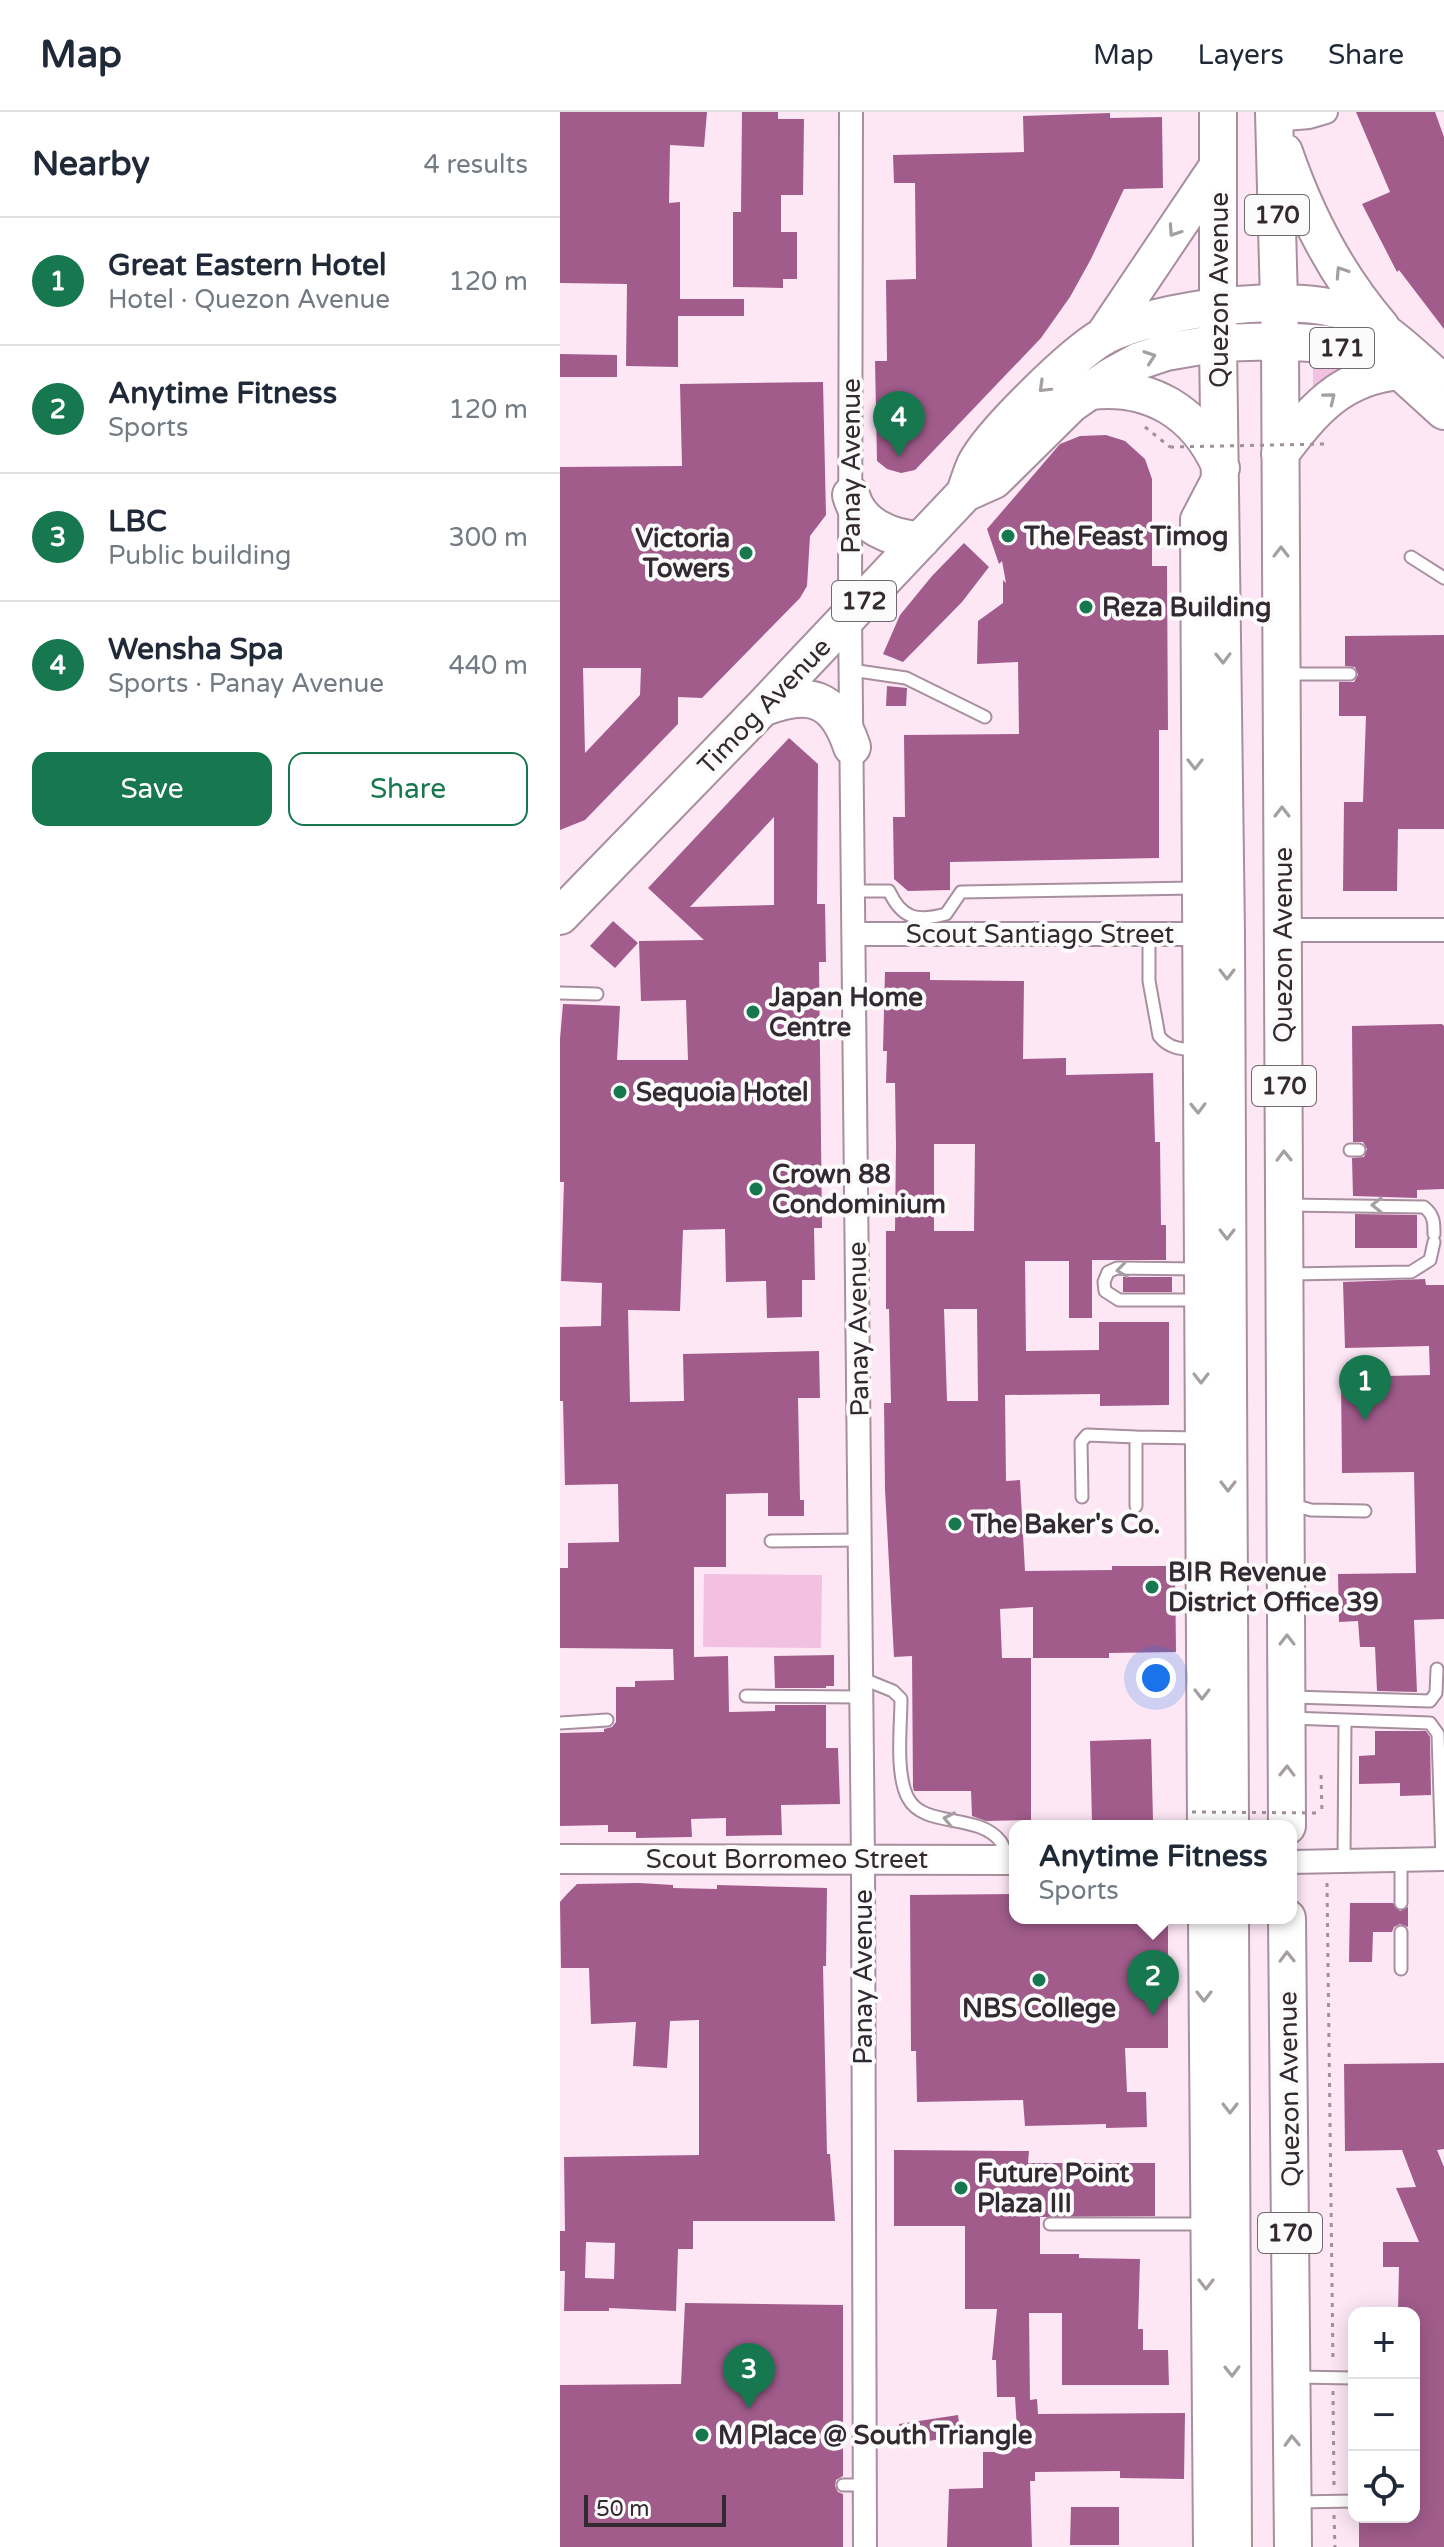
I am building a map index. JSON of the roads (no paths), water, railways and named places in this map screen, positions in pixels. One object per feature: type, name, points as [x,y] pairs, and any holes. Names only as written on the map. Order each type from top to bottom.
[{"type":"main road","name":"Quezon Avenue","points":[[1218,112],[1221,468],[1211,934],[1214,1311],[1227,1380],[1230,1820]]},
{"type":"main road","points":[[1275,119],[1292,176],[1318,232],[1347,282],[1388,334]]},
{"type":"main road","name":"Quezon Avenue","points":[[1275,119],[1280,341],[1287,1820]]},
{"type":"main road","points":[[1103,337],[1218,166]]},
{"type":"main road","name":"Timog Avenue","points":[[560,916],[965,493],[976,464],[1004,428],[1058,374],[1103,337],[1166,317],[1218,307],[1279,303]]},
{"type":"main road","name":"171","points":[[1279,303],[1325,306],[1347,312],[1388,334],[1433,383]]},
{"type":"main road","name":"Timog Avenue","points":[[965,493],[994,480],[1036,437],[1090,391],[1139,361],[1166,352],[1218,343],[1280,341]]},
{"type":"main road","name":"171","points":[[1280,341],[1350,349],[1433,383]]},
{"type":"main road","points":[[1280,454],[1302,425],[1337,392],[1378,373],[1433,383]]},
{"type":"main road","points":[[1090,391],[1130,390],[1167,404],[1185,417],[1206,440],[1221,468]]},
{"type":"main road","points":[[851,495],[857,509],[880,530],[904,539],[921,540]]},
{"type":"main road","points":[[762,708],[800,697],[822,702],[839,718],[852,747]]},
{"type":"main road","points":[[560,889],[596,880]]},
{"type":"main road","points":[[1214,1311],[1235,1329],[1253,1335],[1272,1330],[1284,1315]]},
{"type":"main road","points":[[1227,1380],[1241,1367],[1259,1362],[1285,1371]]},
{"type":"main road","name":"170","points":[[1230,1924],[1233,2547]]},
{"type":"main road","name":"Quezon Avenue","points":[[1287,1924],[1293,2547]]},
{"type":"street","name":"Panay Avenue","points":[[851,112],[850,615],[863,1860],[854,2485],[865,2547]]},
{"type":"street","points":[[1275,119],[1309,117],[1326,112]]},
{"type":"street","name":"Quezon Avenue","points":[[1197,1819],[1201,1438],[1214,1311],[1200,1269],[1197,1050],[1211,934],[1195,888],[1195,519],[1221,468]]},
{"type":"street","points":[[1283,930],[1444,930]]},
{"type":"street","name":"Scout Santiago Street","points":[[854,934],[1211,934]]},
{"type":"street","name":"Scout Borromeo Street","points":[[560,1859],[1009,1860]]},
{"type":"street","points":[[1297,1862],[1443,1859]]},
{"type":"street","points":[[1203,1924],[1208,2547]]},
{"type":"lane","points":[[1411,557],[1444,578]]},
{"type":"lane","points":[[851,670],[906,678],[985,717]]},
{"type":"lane","points":[[1281,673],[1350,674]]},
{"type":"lane","points":[[853,891],[889,891],[903,913],[925,917],[946,914],[961,892],[1195,888]]},
{"type":"lane","points":[[1149,934],[1149,981],[1159,1036],[1176,1049],[1197,1050]]},
{"type":"lane","points":[[560,993],[597,994]]},
{"type":"lane","points":[[1284,1274],[1411,1272],[1430,1260],[1434,1238],[1434,1220],[1431,1212],[1424,1207],[1285,1205]]},
{"type":"lane","points":[[1200,1269],[1117,1268],[1108,1272],[1105,1291],[1119,1300],[1214,1311]]},
{"type":"lane","points":[[1082,1497],[1081,1442],[1087,1435],[1201,1438]]},
{"type":"lane","points":[[1136,1437],[1136,1506]]},
{"type":"lane","points":[[1286,1503],[1311,1510],[1365,1511]]},
{"type":"lane","points":[[771,1541],[860,1540]]},
{"type":"lane","points":[[1287,1708],[1322,1696],[1430,1701],[1436,1693],[1437,1669]]},
{"type":"lane","points":[[746,1696],[861,1688],[893,1691],[901,1699],[902,1777],[908,1799],[919,1810],[934,1816],[982,1827],[1001,1842],[1009,1855]]},
{"type":"lane","points":[[1287,1708],[1345,1721],[1430,1723],[1438,1734],[1443,1859]]},
{"type":"lane","points":[[560,1723],[607,1720]]},
{"type":"lane","points":[[1344,1861],[1345,1721]]},
{"type":"lane","points":[[1401,1860],[1401,1903]]},
{"type":"lane","points":[[1401,1932],[1401,1969]]},
{"type":"lane","points":[[1050,2224],[1205,2224]]},
{"type":"lane","points":[[1292,2377],[1348,2377]]},
{"type":"lane","points":[[1293,2502],[1348,2501]]},
{"type":"place","name":"Wensha Spa","points":[[899,457]]},
{"type":"place","name":"The Feast Timog","points":[[1008,536]]},
{"type":"place","name":"Victoria Towers","points":[[746,553]]},
{"type":"place","name":"Reza Building","points":[[1086,607]]},
{"type":"place","name":"Japan Home Centre","points":[[753,1012]]},
{"type":"place","name":"Sequoia Hotel","points":[[620,1092]]},
{"type":"place","name":"Crown 88 Condominium","points":[[756,1189]]},
{"type":"place","name":"Great Eastern Hotel","points":[[1365,1421]]},
{"type":"place","name":"The Baker's Co.","points":[[955,1524]]},
{"type":"place","name":"BIR Revenue District Office 39","points":[[1152,1587]]},
{"type":"place","name":"NBS College","points":[[1039,1980]]},
{"type":"place","name":"Anytime Fitness","points":[[1153,2016]]},
{"type":"place","name":"Future Point Plaza III","points":[[961,2188]]},
{"type":"place","name":"LBC","points":[[749,2409]]},
{"type":"place","name":"M Place @ South Triangle","points":[[702,2435]]}]
